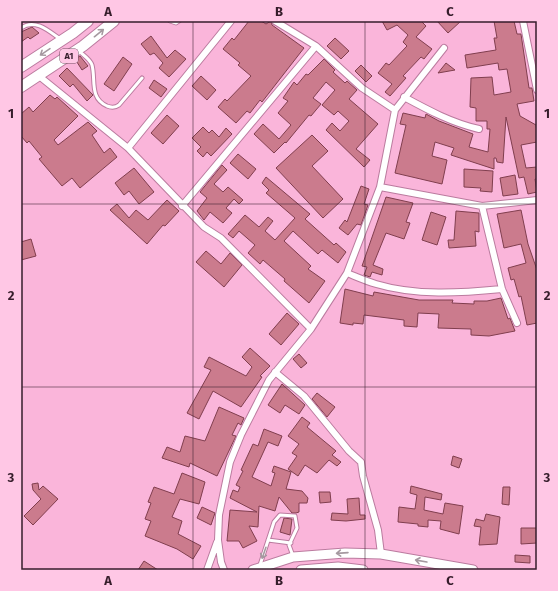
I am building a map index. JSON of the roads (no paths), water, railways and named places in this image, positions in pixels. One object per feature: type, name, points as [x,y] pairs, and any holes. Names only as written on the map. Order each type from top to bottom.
[{"type":"highway","name":"A1","points":[[21,67],[62,41],[88,21]]},
{"type":"highway","name":"A1","points":[[21,87],[78,49],[114,21]]},
{"type":"main road","points":[[256,568],[293,557],[345,553],[381,554],[473,570]]},
{"type":"main road","points":[[301,570],[338,566],[363,570]]},
{"type":"street","points":[[128,148],[231,21]]},
{"type":"street","points":[[274,21],[316,46],[362,88],[395,110]]},
{"type":"street","points":[[523,21],[537,90]]},
{"type":"street","points":[[182,206],[316,46]]},
{"type":"street","points":[[224,570],[221,562],[218,540],[219,515],[230,462],[241,435],[269,380],[311,329],[347,273],[380,187],[395,110],[444,48]]},
{"type":"street","points":[[39,76],[128,148],[182,206],[204,227],[221,238],[311,329]]},
{"type":"street","points":[[404,97],[448,119],[479,129]]},
{"type":"street","points":[[380,187],[415,195],[482,206],[537,200]]},
{"type":"street","points":[[482,206],[502,289],[517,323]]},
{"type":"street","points":[[347,273],[377,284],[422,292],[467,292],[502,289]]},
{"type":"street","points":[[275,372],[304,396],[349,451],[361,462],[363,476],[378,530],[381,554]]},
{"type":"street","points":[[207,570],[218,540]]},
{"type":"lane","points":[[170,21],[176,23],[179,21]]},
{"type":"lane","points":[[21,28],[25,25],[34,24],[44,27],[62,41]]},
{"type":"lane","points":[[78,49],[91,63],[96,96],[100,102],[108,106],[115,108],[119,105],[142,78]]},
{"type":"lane","points":[[256,568],[274,522],[280,515],[295,516],[297,528],[289,545],[293,557]]},
{"type":"lane","points":[[268,540],[291,543]]}]
